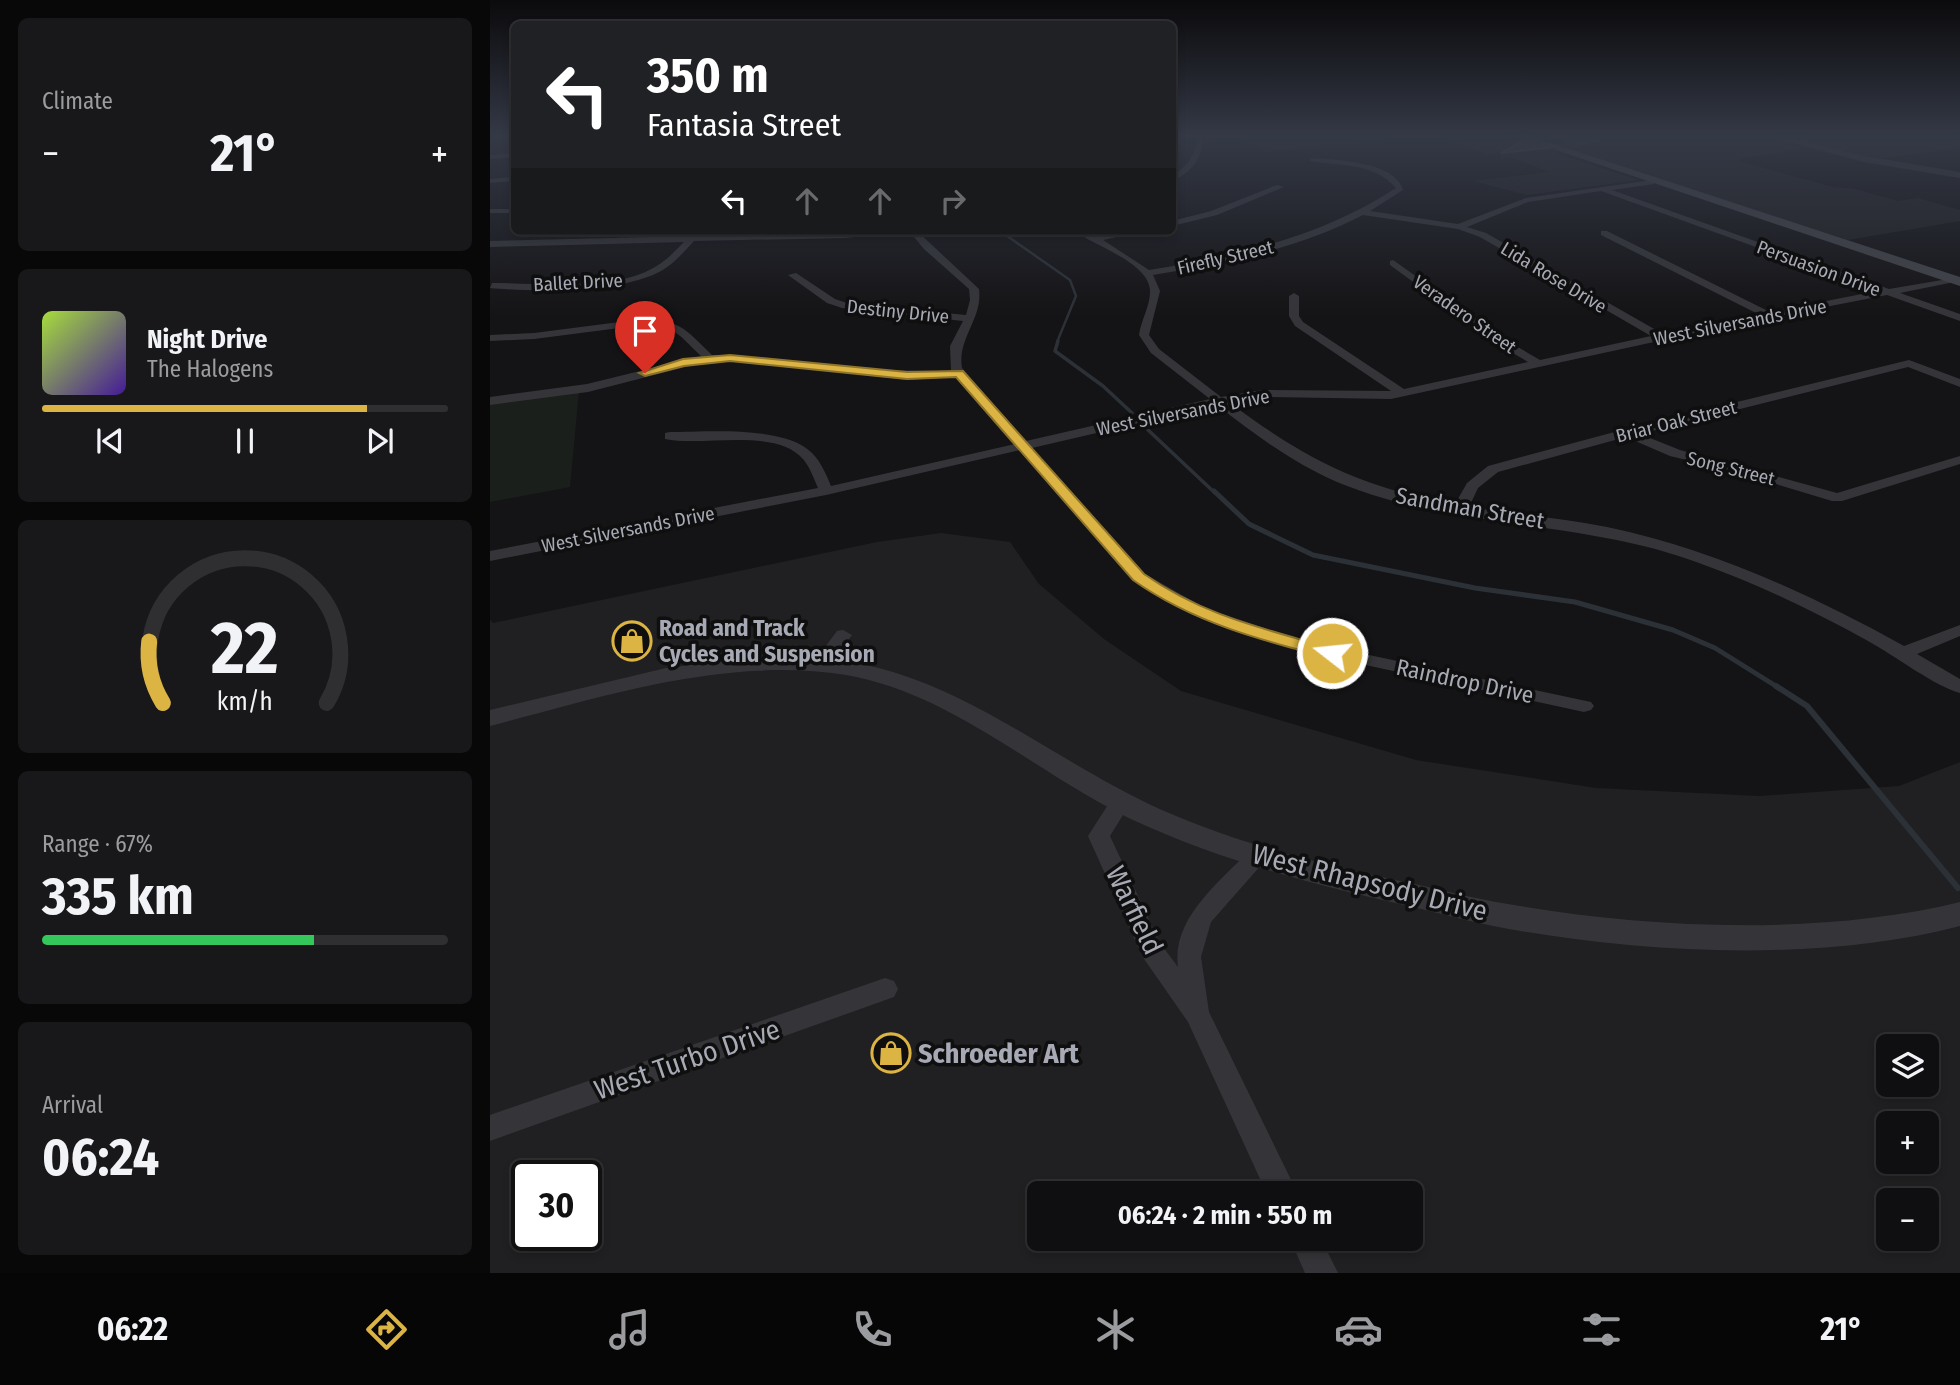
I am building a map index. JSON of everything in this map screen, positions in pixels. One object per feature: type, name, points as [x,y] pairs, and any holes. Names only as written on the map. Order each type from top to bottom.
[{"type":"main road","points":[[1696,196],[1958,281]]},
{"type":"street","points":[[1176,223],[1214,214],[1257,196]]},
{"type":"street","name":"Firefly Street","points":[[1149,273],[1278,245],[1313,233],[1388,196]]},
{"type":"street","points":[[1459,227],[1526,200],[1548,196]]},
{"type":"street","name":"Persuasion Drive","points":[[1622,196],[1960,318]]},
{"type":"street","points":[[490,211],[511,211]]},
{"type":"street","name":"Lida Rose Drive","points":[[1360,212],[1459,227],[1487,237],[1661,337]]},
{"type":"street","points":[[1604,233],[1768,315]]},
{"type":"street","points":[[490,244],[794,235]]},
{"type":"street","points":[[490,401],[597,386],[709,358],[749,359],[907,376],[959,373],[954,364],[954,348],[969,318],[975,295],[970,284],[928,250],[916,235]]},
{"type":"street","points":[[1086,235],[1149,273]]},
{"type":"street","points":[[1094,239],[1117,235]]},
{"type":"street","name":"Ballet Drive","points":[[492,286],[596,283],[633,279],[657,271],[692,239]]},
{"type":"street","name":"Veradero Street","points":[[1393,263],[1505,345],[1538,363]]},
{"type":"street","name":"Sandman Street","points":[[1149,273],[1156,292],[1144,330],[1146,340],[1155,351],[1284,448],[1330,474],[1378,490],[1461,508],[1608,532],[1691,554],[1798,596],[1960,687]]},
{"type":"street","name":"Destiny Drive","points":[[793,275],[831,301],[846,306],[969,318]]},
{"type":"street","name":"West Silversands Drive","points":[[490,556],[826,491],[1262,393],[1351,397],[1402,393],[1768,315],[1958,281]]},
{"type":"street","points":[[1294,296],[1294,316],[1299,324],[1402,393]]},
{"type":"street","points":[[490,338],[534,336],[643,322],[661,323],[676,326],[709,358]]},
{"type":"street","name":"Briar Oak Street","points":[[1461,508],[1472,486],[1493,469],[1628,433],[1909,363],[1960,383]]},
{"type":"street","name":"Raindrop Drive","points":[[959,373],[1139,577],[1162,594],[1210,618],[1332,653],[1584,706]]},
{"type":"street","name":"Song Street","points":[[1628,433],[1675,453],[1737,468],[1837,498],[1960,460]]},
{"type":"street","points":[[670,436],[750,438],[795,447],[812,460],[826,491]]},
{"type":"street","points":[[1903,653],[1960,630]]},
{"type":"street","points":[[820,666],[844,635]]},
{"type":"street","name":"West Rhapsody Drive","points":[[490,718],[666,676],[764,665],[820,666],[872,674],[932,694],[1120,802],[1194,833],[1259,855],[1381,888],[1510,917],[1619,931],[1729,937],[1835,934],[1933,922],[1960,914]]},
{"type":"street","name":"Warfield","points":[[1120,802],[1099,836],[1151,949],[1198,1015],[1277,1181]]},
{"type":"street","name":"Warfield","points":[[1198,1015],[1189,957],[1200,918],[1259,855]]},
{"type":"street","name":"West Turbo Drive","points":[[490,1128],[885,989]]},
{"type":"street","points":[[1311,1251],[1322,1273]]},
{"type":"shaded area","points":[[1713,196],[1882,196],[1898,201],[1918,198],[1960,210],[1960,221],[1848,240]]},
{"type":"shaded area","points":[[579,391],[570,487],[490,502],[490,403]]},
{"type":"shaded area","points":[[941,533],[1010,542],[1039,584],[1104,639],[1181,691],[1416,760],[1596,788],[1759,796],[1899,786],[1960,762],[1960,1273],[490,1273],[490,620],[493,623],[877,542]]},
{"type":"waterway","points":[[1006,235],[1070,280],[1076,296],[1057,342]]},
{"type":"waterway","points":[[1058,341],[1055,351],[1103,386],[1132,413]]},
{"type":"waterway","points":[[1146,428],[1215,493]]},
{"type":"waterway","points":[[1214,491],[1249,524],[1313,555],[1475,588],[1575,602],[1673,630],[1715,648],[1779,688]]},
{"type":"waterway","points":[[1776,686],[1807,706],[1958,888]]},
{"type":"place","name":"Road and Track Cycles and Suspension","points":[[632,641]]},
{"type":"place","name":"Schroeder Art","points":[[891,1053]]},
{"type":"route","points":[[645,373],[683,362],[730,358],[907,376],[959,373],[1139,577],[1162,594],[1210,618],[1332,653]]}]
